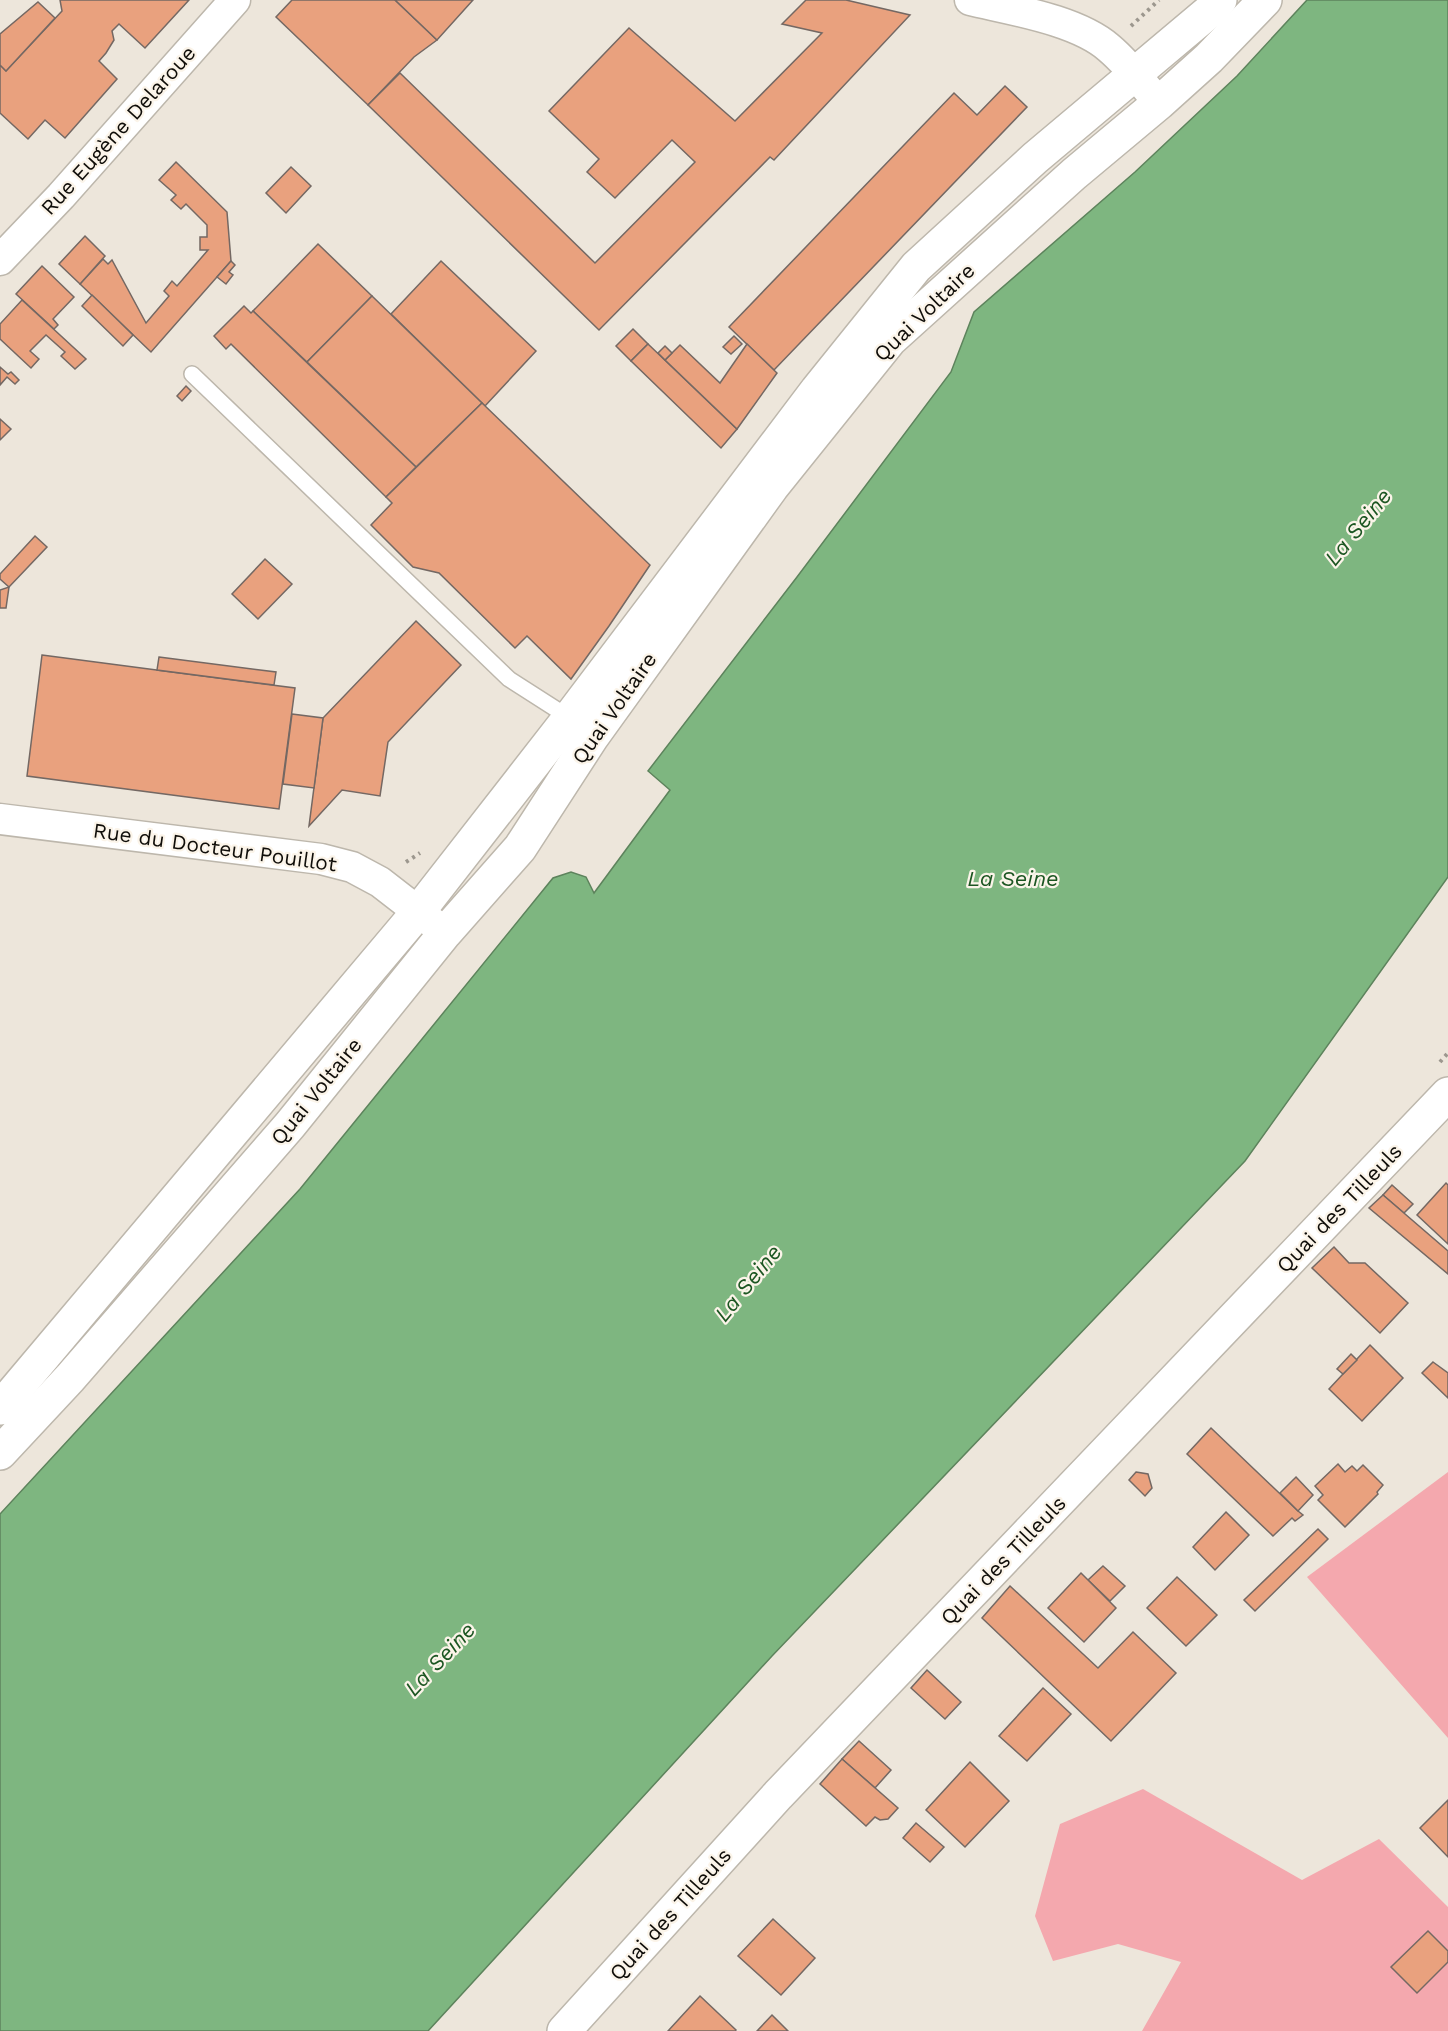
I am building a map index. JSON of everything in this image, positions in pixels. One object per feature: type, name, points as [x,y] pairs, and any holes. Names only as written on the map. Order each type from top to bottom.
[{"type":"street","name":"Rue Eugène Delaroue","points":[[0,260],[61,196],[235,0]]},
{"type":"street","points":[[970,0],[1078,29],[1108,46],[1136,74],[1159,104]]},
{"type":"street","name":"Quai Voltaire","points":[[0,1453],[70,1378],[290,1125],[445,933],[520,848],[581,727],[817,390],[916,267],[1035,158],[1220,0]]},
{"type":"street","name":"Quai Voltaire","points":[[0,1408],[418,912],[581,727],[890,340],[1074,174],[1159,104],[1209,58],[1265,0]]},
{"type":"street","name":"Rue du Docteur Pouillot","points":[[0,819],[321,859],[352,867],[380,882],[445,933]]},
{"type":"street","name":"Quai des Tilleuls","points":[[564,2031],[778,1795],[1448,1094]]},
{"type":"lane","points":[[192,374],[509,680],[581,727]]},
{"type":"shaded area","points":[[1448,1472],[1448,1738],[1307,1577]]},
{"type":"shaded area","points":[[1143,1789],[1302,1880],[1379,1839],[1448,1907],[1448,2031],[1142,2031],[1181,1962],[1118,1944],[1053,1961],[1035,1916],[1060,1824]]},
{"type":"water","name":"La Seine","points":[[1307,0],[1448,0],[1448,877],[1245,1161],[772,1656],[428,2031],[0,2031],[0,1514],[300,1189],[553,878],[571,872],[586,877],[594,893],[670,790],[648,771],[951,372],[974,312],[1135,172],[1237,76]]},
{"type":"building","points":[[60,0],[189,0],[145,48],[119,24],[112,31],[114,40],[99,61],[117,79],[65,138],[45,120],[28,139],[0,113],[0,65],[6,71],[62,11]]},
{"type":"building","points":[[292,0],[395,0],[437,40],[414,57],[368,105],[276,17]]},
{"type":"building","points":[[395,0],[473,0],[437,40]]},
{"type":"building","points":[[806,0],[846,0],[910,15],[774,160],[770,157],[599,330],[368,105],[400,73],[595,263],[695,162],[672,140],[615,198],[587,172],[599,159],[549,111],[629,28],[735,121],[822,33],[782,24]]},
{"type":"building","points":[[38,2],[55,18],[6,71],[0,65],[0,34]]},
{"type":"building","points":[[1005,86],[1027,107],[774,370],[729,327],[954,93],[977,115]]},
{"type":"building","points":[[176,162],[227,212],[231,261],[151,352],[80,284],[103,259],[108,264],[112,260],[146,323],[169,296],[164,291],[172,281],[177,286],[208,250],[200,250],[200,237],[207,237],[207,225],[186,204],[181,209],[171,200],[176,195],[159,180]]},
{"type":"building","points":[[291,167],[311,186],[286,213],[266,193]]},
{"type":"building","points":[[85,236],[105,256],[80,284],[59,264]]},
{"type":"building","points":[[318,244],[372,296],[307,362],[253,311]]},
{"type":"building","points":[[231,261],[235,265],[229,272],[233,275],[226,284],[217,277]]},
{"type":"building","points":[[441,261],[536,351],[485,406],[391,314]]},
{"type":"building","points":[[42,266],[74,297],[53,319],[58,325],[54,329],[16,294]]},
{"type":"building","points":[[92,295],[133,335],[123,346],[82,306]]},
{"type":"building","points":[[372,296],[482,403],[416,467],[307,362]]},
{"type":"building","points":[[22,300],[86,359],[75,369],[61,356],[65,352],[46,335],[30,351],[39,359],[31,368],[0,339],[0,324]]},
{"type":"building","points":[[244,306],[251,313],[253,311],[416,467],[386,497],[231,344],[226,349],[214,336]]},
{"type":"building","points":[[633,329],[648,344],[631,361],[616,346]]},
{"type":"building","points":[[734,336],[742,344],[731,354],[723,347]]},
{"type":"building","points":[[648,344],[737,429],[721,448],[631,361]]},
{"type":"building","points":[[747,344],[777,373],[737,429],[665,360],[680,345],[720,383]]},
{"type":"building","points":[[665,346],[672,353],[665,360],[658,353]]},
{"type":"building","points":[[0,367],[8,374],[11,372],[19,380],[15,384],[7,377],[0,385]]},
{"type":"building","points":[[186,386],[191,391],[182,401],[177,396]]},
{"type":"building","points":[[482,403],[650,565],[571,679],[527,636],[515,648],[439,573],[413,567],[371,525],[392,503],[386,497]]},
{"type":"building","points":[[0,419],[11,429],[0,440]]},
{"type":"building","points":[[35,536],[47,547],[9,587],[0,579],[0,574]]},
{"type":"building","points":[[265,559],[292,584],[258,619],[232,594]]},
{"type":"building","points":[[9,587],[6,608],[0,608],[0,590]]},
{"type":"building","points":[[416,621],[461,665],[388,742],[380,796],[342,790],[309,826],[323,718]]},
{"type":"building","points":[[42,655],[295,688],[279,809],[27,776]]},
{"type":"building","points":[[159,657],[276,672],[274,685],[157,670]]},
{"type":"building","points":[[292,714],[323,718],[314,788],[283,784]]},
{"type":"building","points":[[1446,1183],[1448,1185],[1448,1244],[1417,1215]]},
{"type":"building","points":[[1392,1185],[1413,1204],[1404,1213],[1383,1195]]},
{"type":"building","points":[[1383,1195],[1448,1251],[1448,1274],[1369,1208]]},
{"type":"building","points":[[1334,1247],[1349,1263],[1365,1263],[1408,1303],[1380,1333],[1312,1268]]},
{"type":"building","points":[[1370,1345],[1403,1378],[1362,1421],[1329,1389]]},
{"type":"building","points":[[1351,1354],[1357,1360],[1343,1374],[1337,1369]]},
{"type":"building","points":[[1433,1362],[1448,1373],[1448,1398],[1422,1373]]},
{"type":"building","points":[[1211,1428],[1303,1515],[1295,1521],[1292,1518],[1273,1536],[1187,1454]]},
{"type":"building","points":[[1338,1464],[1345,1472],[1352,1466],[1357,1471],[1363,1465],[1383,1485],[1377,1492],[1378,1494],[1345,1527],[1318,1500],[1323,1495],[1315,1486]]},
{"type":"building","points":[[1136,1472],[1148,1474],[1152,1488],[1145,1496],[1129,1480]]},
{"type":"building","points":[[1296,1477],[1313,1495],[1298,1511],[1280,1493]]},
{"type":"building","points":[[1226,1512],[1249,1535],[1215,1570],[1193,1547]]},
{"type":"building","points":[[1318,1529],[1328,1539],[1255,1611],[1244,1600]]},
{"type":"building","points":[[1103,1566],[1125,1586],[1110,1601],[1088,1580]]},
{"type":"building","points":[[1081,1573],[1116,1608],[1084,1642],[1048,1608]]},
{"type":"building","points":[[1177,1577],[1217,1615],[1186,1646],[1147,1608]]},
{"type":"building","points":[[1010,1586],[1098,1668],[1133,1632],[1176,1673],[1111,1741],[982,1618]]},
{"type":"building","points":[[927,1670],[961,1702],[945,1719],[911,1688]]},
{"type":"building","points":[[1043,1688],[1071,1714],[1027,1761],[999,1736]]},
{"type":"building","points":[[859,1741],[891,1770],[875,1788],[842,1759]]},
{"type":"building","points":[[842,1759],[898,1808],[888,1819],[880,1820],[875,1817],[866,1826],[820,1784]]},
{"type":"building","points":[[970,1762],[1009,1801],[965,1847],[926,1810]]},
{"type":"building","points":[[1448,1800],[1448,1857],[1420,1828]]},
{"type":"building","points":[[916,1823],[944,1847],[930,1862],[903,1838]]},
{"type":"building","points":[[773,1919],[815,1958],[781,1995],[738,1956]]},
{"type":"building","points":[[1428,1931],[1448,1951],[1448,1962],[1417,1993],[1391,1967]]},
{"type":"building","points":[[700,1996],[736,2030],[668,2031]]},
{"type":"building","points":[[772,2015],[788,2031],[757,2031]]}]
